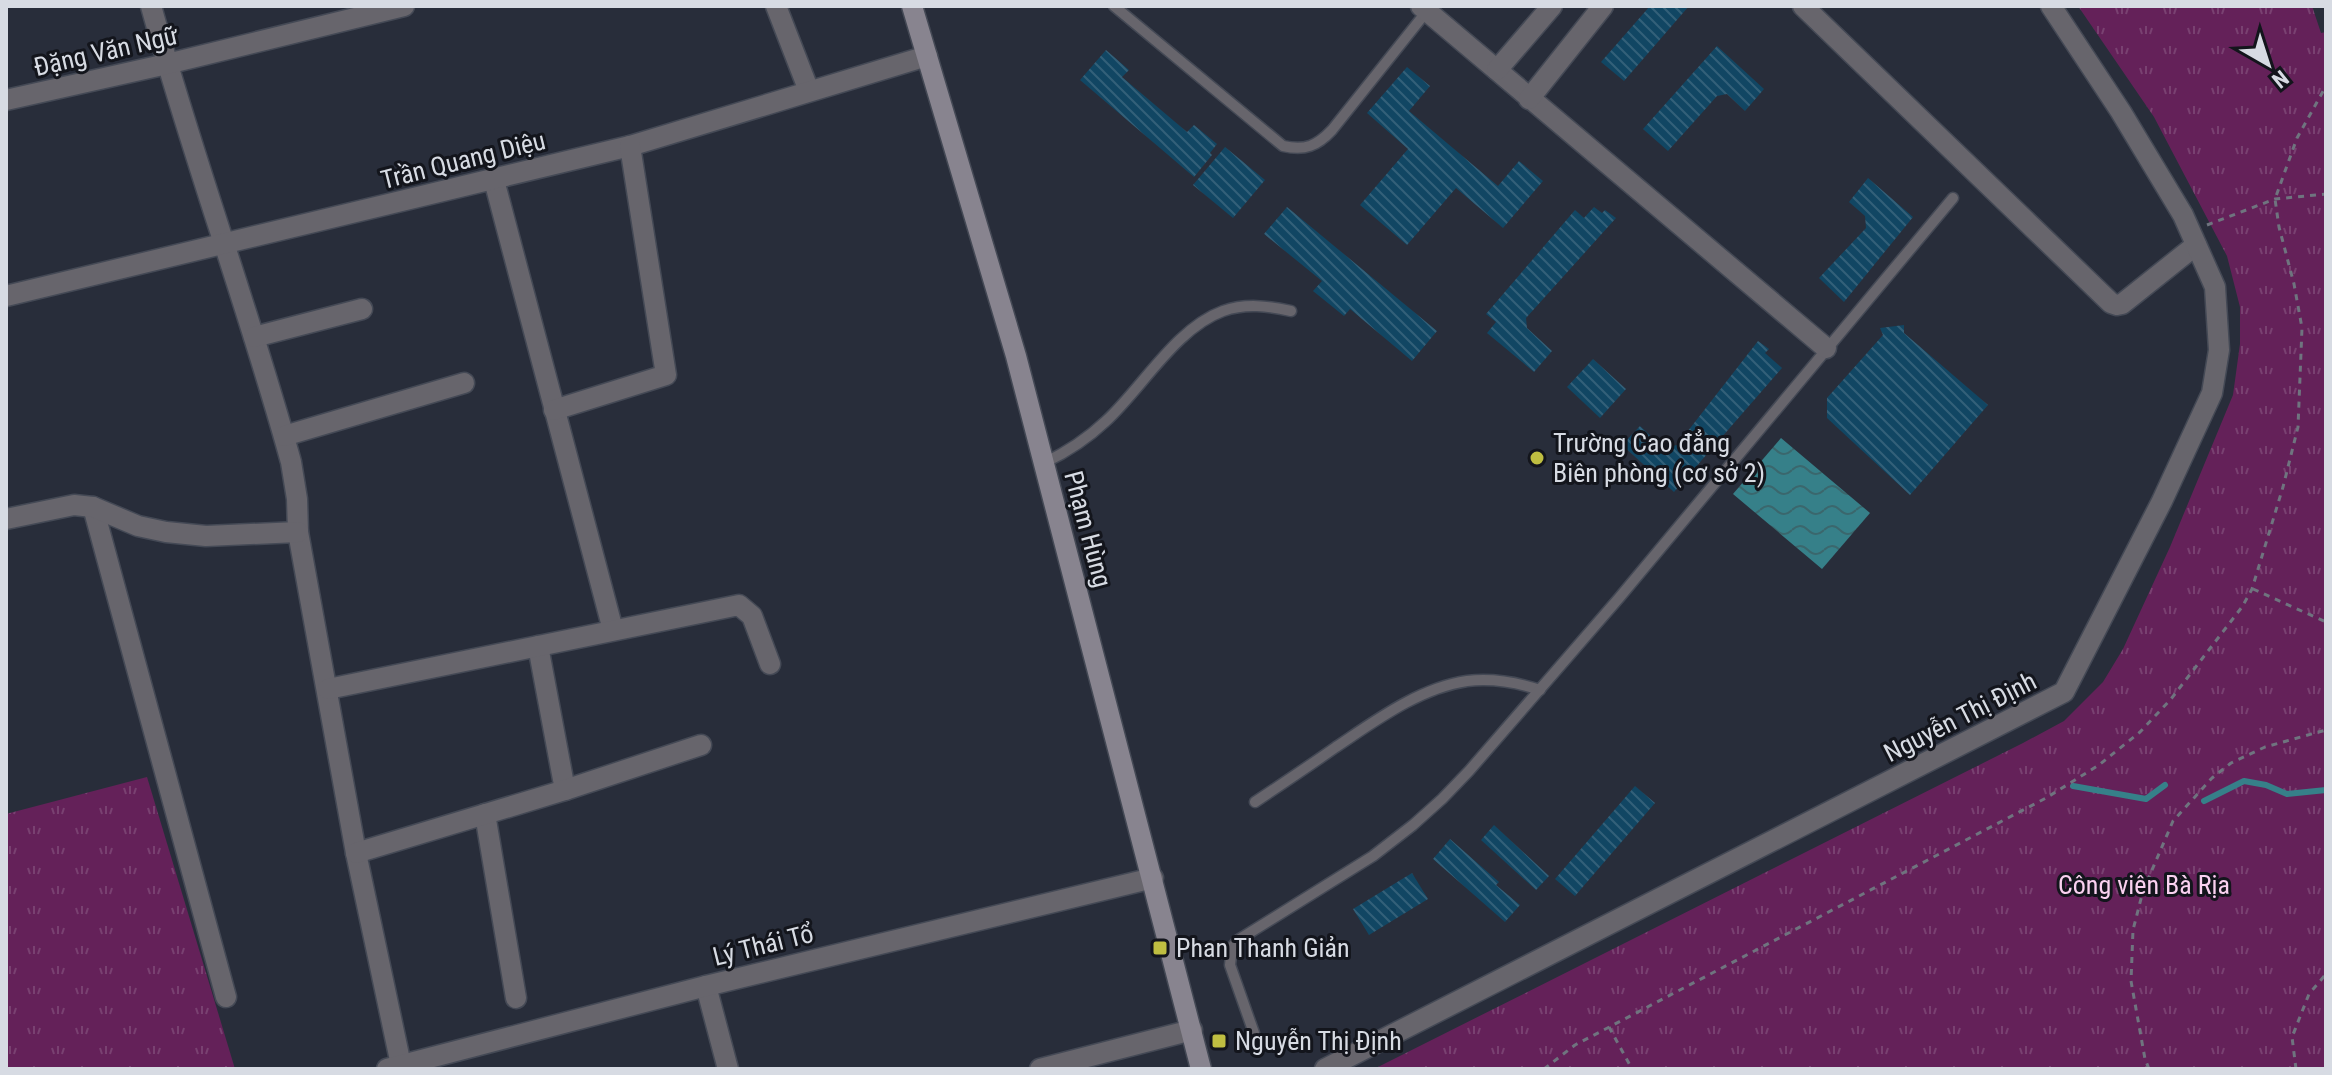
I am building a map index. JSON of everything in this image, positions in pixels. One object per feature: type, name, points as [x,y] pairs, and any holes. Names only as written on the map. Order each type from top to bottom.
[{"type":"street","points":[[151,6],[291,462],[298,532],[394,1067]]},
{"type":"street","name":"Đặng Văn Ngữ","points":[[6,100],[404,6]]},
{"type":"street","points":[[776,6],[809,91]]},
{"type":"street","name":"Phạm Hùng","points":[[912,6],[1016,356],[1201,1069]]},
{"type":"street","points":[[1497,70],[1552,6]]},
{"type":"street","points":[[1529,99],[1603,6]]},
{"type":"street","points":[[1803,6],[2111,303],[2122,304],[2194,239]]},
{"type":"street","name":"Nguyễn Thị Định","points":[[1325,1069],[2064,692],[2162,501],[2212,393],[2219,350],[2215,287],[2183,215],[2121,112],[2051,6]]},
{"type":"street","points":[[1424,8],[1826,348]]},
{"type":"street","name":"Trần Quang Diệu","points":[[6,296],[630,146],[927,56]]},
{"type":"street","points":[[554,410],[666,375],[630,146]]},
{"type":"street","points":[[494,180],[613,630]]},
{"type":"street","points":[[254,337],[362,309]]},
{"type":"street","points":[[284,436],[464,383]]},
{"type":"street","points":[[6,519],[74,505],[93,507],[138,526],[166,532],[206,536],[298,532]]},
{"type":"street","points":[[93,507],[226,997]]},
{"type":"street","points":[[328,689],[739,605],[752,616],[770,664]]},
{"type":"street","points":[[538,646],[565,790]]},
{"type":"street","points":[[356,853],[701,745]]},
{"type":"street","points":[[485,814],[516,998]]},
{"type":"street","name":"Lý Thái Tổ","points":[[394,1067],[706,986],[1153,878]]},
{"type":"street","points":[[706,986],[728,1069]]},
{"type":"street","points":[[1040,1069],[1192,1030]]},
{"type":"lane","points":[[1114,6],[1283,146],[1297,149],[1323,140],[1424,8]]},
{"type":"lane","points":[[1254,1033],[1230,965],[1232,947],[1238,940],[1373,856],[1413,825],[1469,771],[1953,198]]},
{"type":"lane","points":[[1044,463],[1067,452],[1108,420],[1149,372],[1206,319],[1244,306],[1291,311]]},
{"type":"lane","points":[[1255,802],[1360,731],[1427,693],[1457,683],[1481,680],[1509,681],[1540,690]]},
{"type":"path","points":[[1544,1069],[1575,1045],[2046,798],[2099,765],[2140,732],[2171,699],[2242,607],[2252,589],[2283,487],[2298,427],[2302,328],[2275,199],[2297,138],[2326,86]]},
{"type":"path","points":[[2194,239],[2275,199],[2326,194]]},
{"type":"path","points":[[2252,589],[2326,622]]},
{"type":"path","points":[[2149,1069],[2131,981],[2133,930],[2143,891],[2173,821],[2212,778],[2231,763],[2265,747],[2326,730]]},
{"type":"path","points":[[2296,1069],[2292,1037],[2309,994],[2326,974]]},
{"type":"path","points":[[1609,1027],[1632,1069]]},
{"type":"green space","name":"Công viên Bà Rịa","points":[[2078,6],[2312,6],[2321,33],[2326,32],[2326,1069],[1374,1069],[2023,743],[2064,721],[2103,682],[2123,649],[2170,547],[2233,395],[2240,344],[2240,307],[2227,256],[2154,117]]},
{"type":"green space","points":[[147,777],[235,1069],[6,1069],[6,814]]},
{"type":"water","points":[[1781,438],[1870,513],[1822,569],[1733,494]]},
{"type":"building","points":[[1650,6],[1689,6],[1624,81],[1601,62]]},
{"type":"building","points":[[1717,46],[1764,89],[1745,111],[1727,94],[1717,96],[1668,151],[1643,129]]},
{"type":"building","points":[[1106,50],[1129,70],[1122,77],[1187,132],[1194,125],[1217,144],[1194,177],[1080,80]]},
{"type":"building","points":[[1407,67],[1430,86],[1409,111],[1498,186],[1519,161],[1543,181],[1503,228],[1456,188],[1407,245],[1360,205],[1408,149],[1367,113]]},
{"type":"building","points":[[1225,147],[1265,180],[1233,218],[1193,185]]},
{"type":"building","points":[[1868,178],[1913,217],[1844,302],[1819,278],[1866,228],[1865,216],[1849,202]]},
{"type":"building","points":[[1287,207],[1437,331],[1412,361],[1350,309],[1344,316],[1313,291],[1322,281],[1264,234]]},
{"type":"building","points":[[1594,207],[1616,218],[1526,318],[1527,328],[1552,351],[1534,372],[1487,333],[1496,322],[1486,314],[1575,210],[1584,218]]},
{"type":"building","points":[[1904,325],[1904,333],[1988,405],[1910,495],[1827,418],[1827,398],[1883,335],[1880,328]]},
{"type":"building","points":[[1758,341],[1769,349],[1765,353],[1782,368],[1674,492],[1622,445],[1640,426],[1664,448],[1677,445]]},
{"type":"building","points":[[1593,359],[1626,389],[1600,418],[1567,387]]},
{"type":"building","points":[[1635,786],[1655,803],[1575,896],[1555,879]]},
{"type":"building","points":[[1494,825],[1549,876],[1536,890],[1481,840]]},
{"type":"building","points":[[1450,839],[1520,905],[1505,922],[1433,859]]},
{"type":"building","points":[[1412,873],[1428,899],[1369,935],[1353,909]]},
{"type":"waterway","points":[[2204,801],[2244,781],[2266,785],[2287,794],[2326,790]]},
{"type":"waterway","points":[[2073,786],[2146,799],[2165,785]]},
{"type":"place","name":"Trường Cao đẳng Biên phòng (cơ sở 2)","points":[[1537,458]]},
{"type":"place","name":"Phan Thanh Giản","points":[[1160,948]]},
{"type":"place","name":"Nguyễn Thị Định","points":[[1219,1041]]}]
